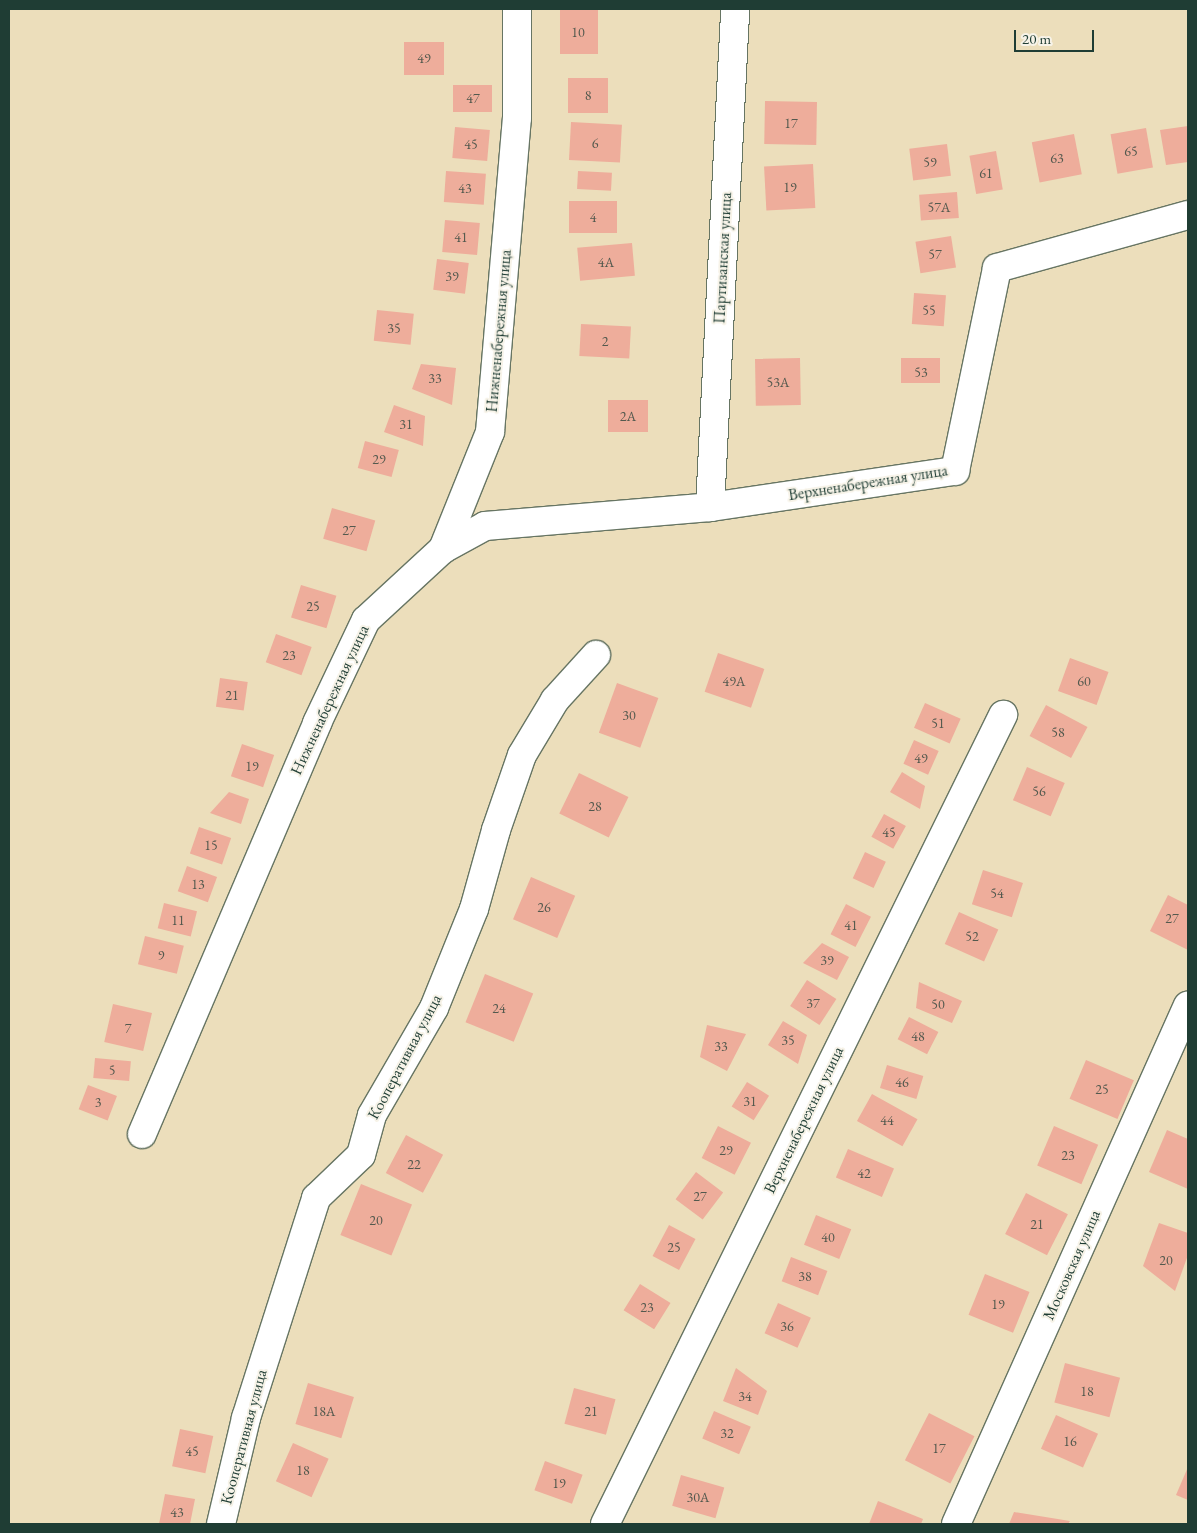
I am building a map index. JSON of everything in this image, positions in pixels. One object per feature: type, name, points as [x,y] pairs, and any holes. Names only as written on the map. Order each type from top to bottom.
[{"type":"street","name":"Нижненабережная улица","points":[[142,1134],[313,732],[366,620],[443,549],[490,432],[517,118],[517,9]]},
{"type":"street","name":"Партизанская улица","points":[[710,507],[736,9]]},
{"type":"street","name":"Верхненабережная улица","points":[[443,549],[486,526],[710,507],[955,471],[997,268],[1188,215]]},
{"type":"street","name":"Кооперативная улица","points":[[221,1524],[246,1418],[316,1198],[361,1155],[372,1115],[434,1008],[474,909],[496,830],[522,755],[555,700],[596,655]]},
{"type":"street","name":"Верхненабережная улица","points":[[605,1524],[1003,715]]},
{"type":"street","name":"Московская улица","points":[[956,1524],[1188,1005]]},
{"type":"building","points":[[560,9],[598,9],[598,54],[560,54]]},
{"type":"building","points":[[404,42],[444,42],[444,75],[404,75]]},
{"type":"building","points":[[568,78],[608,78],[608,113],[568,113]]},
{"type":"building","points":[[453,85],[492,85],[492,112],[453,112]]},
{"type":"building","points":[[765,101],[817,102],[816,145],[764,144]]},
{"type":"building","points":[[571,122],[622,125],[620,163],[569,160]]},
{"type":"building","points":[[1188,126],[1188,162],[1166,165],[1160,130]]},
{"type":"building","points":[[455,127],[490,130],[487,161],[452,158]]},
{"type":"building","points":[[1146,128],[1153,167],[1117,174],[1111,134]]},
{"type":"building","points":[[1074,134],[1082,174],[1040,182],[1032,142]]},
{"type":"building","points":[[947,144],[951,176],[913,180],[909,149]]},
{"type":"building","points":[[996,151],[1003,189],[976,194],[969,156]]},
{"type":"building","points":[[813,164],[815,208],[766,211],[764,167]]},
{"type":"building","points":[[446,171],[486,174],[484,205],[444,202]]},
{"type":"building","points":[[578,171],[612,173],[611,191],[577,189]]},
{"type":"building","points":[[957,192],[959,218],[921,221],[919,195]]},
{"type":"building","points":[[569,201],[617,201],[617,233],[569,233]]},
{"type":"building","points":[[445,220],[480,223],[477,255],[442,252]]},
{"type":"building","points":[[951,236],[956,268],[920,273],[915,242]]},
{"type":"building","points":[[632,243],[635,276],[580,281],[577,248]]},
{"type":"building","points":[[437,259],[469,263],[465,294],[433,290]]},
{"type":"building","points":[[914,293],[946,295],[944,326],[912,324]]},
{"type":"building","points":[[377,310],[414,314],[411,345],[374,341]]},
{"type":"building","points":[[581,324],[631,327],[629,359],[579,356]]},
{"type":"building","points":[[800,358],[801,405],[756,406],[755,359]]},
{"type":"building","points":[[901,358],[940,358],[940,383],[901,383]]},
{"type":"building","points":[[421,364],[456,368],[452,405],[412,389]]},
{"type":"building","points":[[608,400],[648,400],[648,432],[608,432]]},
{"type":"building","points":[[394,405],[425,416],[423,446],[384,432]]},
{"type":"building","points":[[365,441],[399,450],[392,477],[358,468]]},
{"type":"building","points":[[332,508],[375,520],[366,551],[323,539]]},
{"type":"building","points":[[301,585],[336,596],[326,628],[291,618]]},
{"type":"building","points":[[276,634],[312,647],[301,675],[266,662]]},
{"type":"building","points":[[718,653],[764,669],[751,708],[705,692]]},
{"type":"building","points":[[1070,658],[1109,672],[1097,705],[1058,691]]},
{"type":"building","points":[[220,678],[248,682],[244,711],[216,707]]},
{"type":"building","points":[[617,683],[658,698],[640,748],[599,733]]},
{"type":"building","points":[[925,703],[961,719],[950,744],[914,728]]},
{"type":"building","points":[[1046,705],[1087,727],[1071,758],[1030,736]]},
{"type":"building","points":[[914,740],[939,751],[928,775],[903,764]]},
{"type":"building","points":[[242,744],[274,755],[263,787],[231,776]]},
{"type":"building","points":[[1027,767],[1065,783],[1051,816],[1013,800]]},
{"type":"building","points":[[902,772],[925,786],[920,809],[890,792]]},
{"type":"building","points":[[579,773],[628,797],[609,838],[559,813]]},
{"type":"building","points":[[229,792],[249,799],[241,824],[210,813]]},
{"type":"building","points":[[884,814],[906,826],[893,849],[871,837]]},
{"type":"building","points":[[199,827],[231,838],[222,865],[190,853]]},
{"type":"building","points":[[865,852],[886,862],[874,888],[853,878]]},
{"type":"building","points":[[187,866],[217,877],[208,902],[178,891]]},
{"type":"building","points":[[983,870],[1023,883],[1012,917],[972,904]]},
{"type":"building","points":[[531,877],[575,896],[557,938],[513,919]]},
{"type":"building","points":[[1168,895],[1188,905],[1188,950],[1150,931]]},
{"type":"building","points":[[164,903],[197,911],[191,936],[158,928]]},
{"type":"building","points":[[846,904],[871,917],[856,947],[831,934]]},
{"type":"building","points":[[959,912],[998,929],[984,961],[945,944]]},
{"type":"building","points":[[145,936],[184,946],[177,974],[138,964]]},
{"type":"building","points":[[822,943],[849,957],[837,980],[803,963]]},
{"type":"building","points":[[485,974],[533,993],[514,1042],[466,1022]]},
{"type":"building","points":[[807,980],[836,999],[819,1025],[790,1006]]},
{"type":"building","points":[[919,982],[962,1001],[952,1023],[916,1008]]},
{"type":"building","points":[[113,1004],[152,1013],[143,1051],[104,1042]]},
{"type":"building","points":[[909,1017],[938,1032],[927,1054],[898,1039]]},
{"type":"building","points":[[783,1021],[807,1035],[798,1064],[768,1045]]},
{"type":"building","points":[[707,1025],[746,1034],[727,1071],[700,1057]]},
{"type":"building","points":[[95,1058],[131,1061],[129,1081],[93,1078]]},
{"type":"building","points":[[1086,1060],[1134,1080],[1117,1119],[1070,1099]]},
{"type":"building","points":[[887,1065],[923,1076],[916,1099],[880,1088]]},
{"type":"building","points":[[747,1082],[769,1096],[754,1120],[732,1107]]},
{"type":"building","points":[[88,1085],[117,1096],[108,1120],[79,1109]]},
{"type":"building","points":[[872,1094],[917,1119],[902,1146],[857,1121]]},
{"type":"building","points":[[718,1126],[751,1143],[735,1175],[702,1158]]},
{"type":"building","points":[[1054,1126],[1098,1145],[1081,1184],[1037,1166]]},
{"type":"building","points":[[1167,1130],[1188,1139],[1188,1189],[1149,1172]]},
{"type":"building","points":[[406,1135],[443,1155],[423,1193],[386,1173]]},
{"type":"building","points":[[848,1149],[894,1169],[882,1197],[836,1178]]},
{"type":"building","points":[[696,1172],[723,1192],[703,1220],[676,1199]]},
{"type":"building","points":[[361,1184],[412,1205],[391,1256],[340,1235]]},
{"type":"building","points":[[1026,1193],[1068,1214],[1047,1255],[1005,1234]]},
{"type":"building","points":[[816,1215],[851,1229],[839,1259],[804,1245]]},
{"type":"building","points":[[1159,1223],[1188,1233],[1188,1255],[1175,1291],[1143,1266]]},
{"type":"building","points":[[669,1225],[695,1239],[679,1270],[653,1256]]},
{"type":"building","points":[[791,1257],[827,1271],[818,1295],[782,1281]]},
{"type":"building","points":[[985,1274],[1030,1292],[1013,1333],[969,1315]]},
{"type":"building","points":[[640,1284],[671,1303],[654,1329],[624,1310]]},
{"type":"building","points":[[778,1303],[811,1318],[797,1348],[765,1333]]},
{"type":"building","points":[[1065,1363],[1120,1378],[1109,1417],[1054,1403]]},
{"type":"building","points":[[736,1368],[767,1391],[758,1415],[723,1401]]},
{"type":"building","points":[[308,1383],[354,1397],[341,1438],[295,1424]]},
{"type":"building","points":[[574,1388],[616,1399],[606,1435],[564,1424]]},
{"type":"building","points":[[714,1411],[751,1427],[739,1454],[702,1439]]},
{"type":"building","points":[[929,1413],[974,1436],[950,1483],[905,1460]]},
{"type":"building","points":[[1056,1415],[1098,1434],[1083,1468],[1041,1449]]},
{"type":"building","points":[[180,1429],[213,1436],[205,1473],[172,1466]]},
{"type":"building","points":[[293,1443],[329,1459],[312,1497],[276,1481]]},
{"type":"building","points":[[545,1461],[583,1475],[572,1504],[534,1490]]},
{"type":"building","points":[[1188,1467],[1188,1500],[1176,1495]]},
{"type":"building","points":[[681,1475],[724,1487],[715,1518],[672,1506]]},
{"type":"building","points":[[165,1494],[195,1499],[190,1524],[159,1524]]},
{"type":"building","points":[[878,1501],[923,1519],[921,1524],[869,1524]]},
{"type":"building","points":[[1014,1512],[1070,1521],[1068,1524],[1009,1524]]}]
